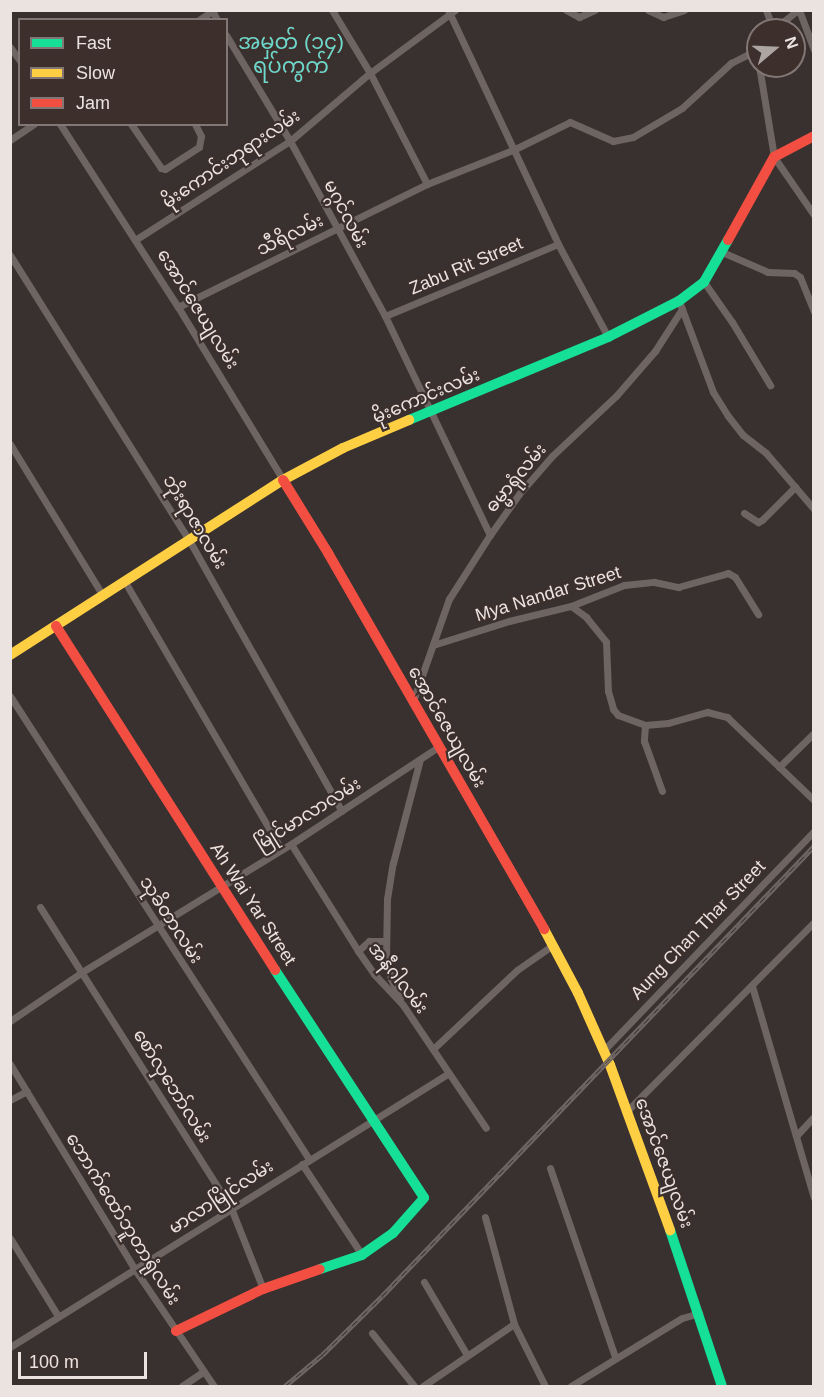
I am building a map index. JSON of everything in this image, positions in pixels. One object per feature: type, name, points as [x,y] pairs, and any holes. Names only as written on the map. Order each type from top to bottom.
[{"type":"main road","name":"မိုးကောင်းလမ်း","points":[[10,655],[283,480],[343,448],[681,305],[704,282],[774,157],[813,136]]},
{"type":"main road","name":"အောင်ဇေယျလမ်း","points":[[283,480],[328,553],[553,945],[604,1050],[628,1110],[722,1386]]},
{"type":"main road","name":"Ah Wai Yar Street","points":[[56,626],[221,886],[424,1198],[393,1233],[362,1255]]},
{"type":"main road","points":[[176,1331],[263,1289],[362,1255]]},
{"type":"street","points":[[332,10],[370,73],[427,184]]},
{"type":"street","points":[[566,10],[579,17],[595,10]]},
{"type":"street","points":[[648,10],[663,17],[684,10]]},
{"type":"street","points":[[799,10],[813,50]]},
{"type":"street","points":[[451,12],[558,244],[608,337]]},
{"type":"street","name":"မိုးကောင်းဘုရားလမ်း","points":[[135,240],[290,141],[370,73],[451,12]]},
{"type":"street","name":"မဂ္ဂင်လမ်း","points":[[228,38],[290,141],[385,316],[490,535]]},
{"type":"street","name":"သီရိလမ်း","points":[[178,307],[427,184],[515,149],[570,122],[613,141],[627,139],[682,108],[731,63],[746,56]]},
{"type":"street","points":[[761,78],[774,157],[813,215]]},
{"type":"street","points":[[10,140],[31,126]]},
{"type":"street","name":"အောင်ဇေယျလမ်း","points":[[61,126],[178,307],[283,480]]},
{"type":"street","points":[[132,126],[161,168],[165,169],[199,147],[201,136],[196,126]]},
{"type":"street","name":"Zabu Rit Street","points":[[385,316],[558,244]]},
{"type":"street","points":[[722,252],[768,273],[794,273],[800,277],[813,312]]},
{"type":"street","name":"ဘိုးရာဇာလမ်း","points":[[10,255],[189,540],[342,811]]},
{"type":"street","points":[[704,282],[732,322],[770,385]]},
{"type":"street","points":[[681,305],[713,392],[728,416],[743,435],[766,453],[813,508]]},
{"type":"street","name":"ဓမ္မာရုံလမ်း","points":[[413,701],[449,599],[490,535],[552,456],[616,396],[656,351],[681,305]]},
{"type":"street","points":[[10,444],[104,596]]},
{"type":"street","points":[[744,513],[759,522],[795,487]]},
{"type":"street","points":[[808,501],[813,495]]},
{"type":"street","name":"Mya Nandar Street","points":[[433,645],[509,621],[571,606],[624,585],[654,582],[678,587],[728,573],[735,577],[758,614]]},
{"type":"street","points":[[125,582],[281,849]]},
{"type":"street","points":[[571,606],[586,617],[606,642],[608,691],[613,709],[618,715],[645,725],[668,723],[707,712],[727,717],[813,800]]},
{"type":"street","name":"သုခိတာလမ်း","points":[[10,696],[306,1161],[362,1255]]},
{"type":"street","points":[[645,725],[644,741],[662,791]]},
{"type":"street","points":[[779,767],[813,733]]},
{"type":"street","name":"မြိုင်မာလာလမ်း","points":[[10,1021],[82,972],[291,844],[438,747]]},
{"type":"street","points":[[403,1005],[390,979],[384,941],[393,863],[420,759]]},
{"type":"street","name":"Aung Chan Thar Street","points":[[604,1050],[813,831]]},
{"type":"street","name":"အနီဂါလမ်း","points":[[291,844],[358,951],[374,974],[403,1005],[486,1128]]},
{"type":"street","name":"စော်လှဘော်လမ်း","points":[[40,907],[231,1208],[263,1289]]},
{"type":"street","points":[[628,1110],[813,922]]},
{"type":"street","points":[[358,951],[369,941],[384,941]]},
{"type":"street","points":[[433,1049],[517,970],[553,945]]},
{"type":"street","points":[[752,986],[813,1198]]},
{"type":"street","name":"ဘောက်ထော်ဘူတာရုံလမ်း","points":[[10,1064],[136,1271],[214,1386]]},
{"type":"street","name":"မာလာမြိုင်လမ်း","points":[[10,1347],[136,1271],[231,1208],[449,1073]]},
{"type":"street","points":[[10,1100],[27,1091]]},
{"type":"street","points":[[796,1136],[813,1117]]},
{"type":"street","points":[[550,1168],[615,1357]]},
{"type":"street","points":[[485,1217],[514,1324],[545,1386]]},
{"type":"street","points":[[10,1238],[58,1316]]},
{"type":"street","points":[[424,1282],[467,1355]]},
{"type":"street","points":[[572,1386],[615,1357],[682,1318],[699,1313]]},
{"type":"street","points":[[423,1386],[514,1324]]},
{"type":"street","points":[[372,1333],[414,1386]]},
{"type":"street","points":[[182,1386],[203,1372]]},
{"type":"railway","points":[[285,1386],[322,1355],[382,1296],[814,846]]},
{"type":"traffic: fast","points":[[409,420],[608,337],[679,301],[704,282],[728,240]]},
{"type":"traffic: fast","points":[[275,970],[424,1198],[393,1233],[362,1255],[320,1269]]},
{"type":"traffic: fast","points":[[670,1230],[722,1386]]},
{"type":"traffic: slow","points":[[10,655],[283,480],[343,448],[409,420]]},
{"type":"traffic: slow","points":[[544,929],[578,993],[610,1065],[670,1230]]},
{"type":"traffic: jam","points":[[728,240],[774,157],[814,136]]},
{"type":"traffic: jam","points":[[283,480],[328,553],[544,929]]},
{"type":"traffic: jam","points":[[56,626],[275,970]]},
{"type":"traffic: jam","points":[[176,1331],[263,1289],[320,1269]]},
{"type":"district","name":"အမှတ် (၁၄) ရပ်ကွက်","points":[[291,54]]}]
